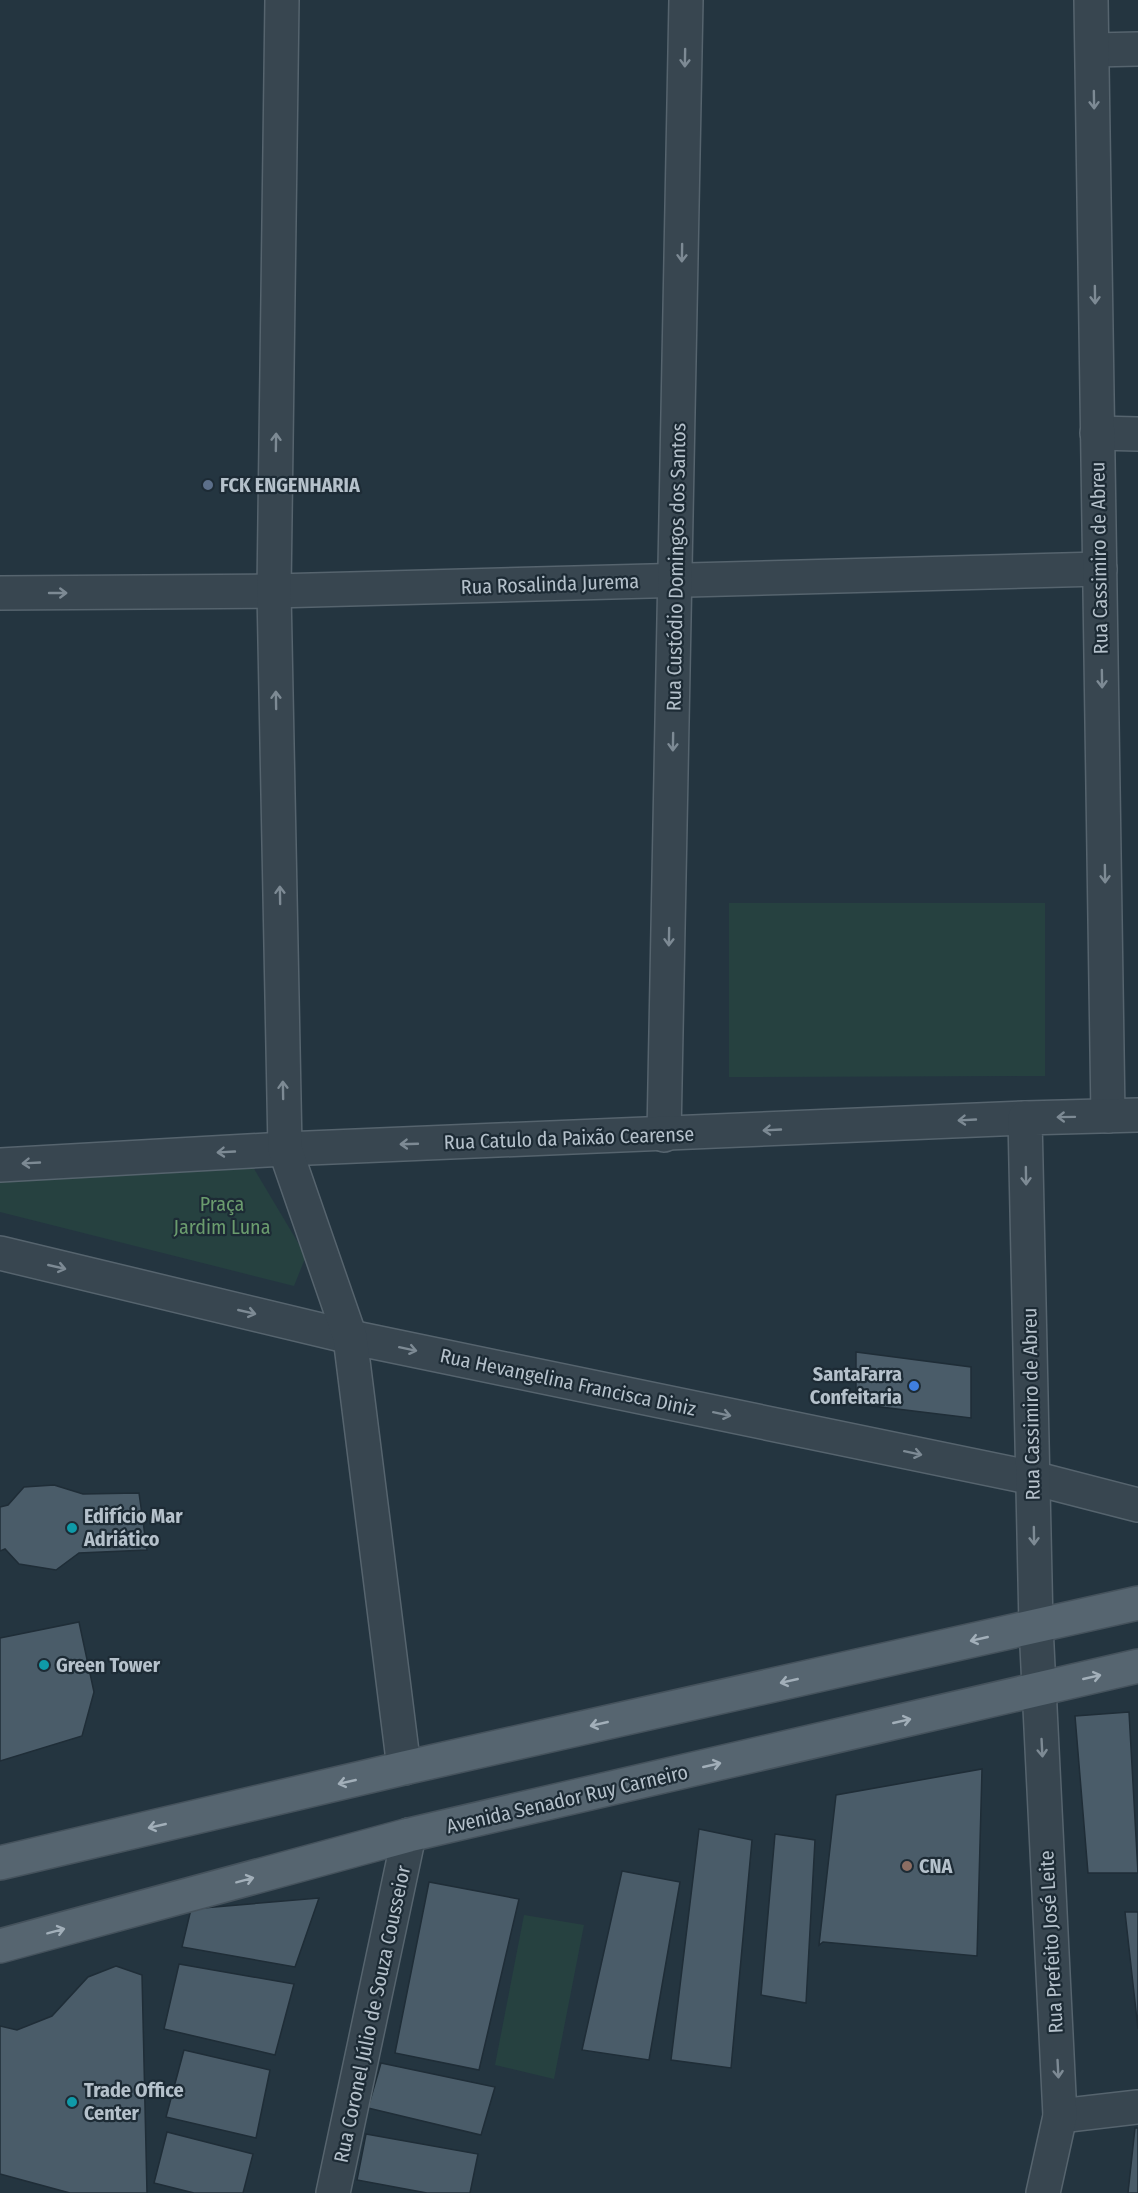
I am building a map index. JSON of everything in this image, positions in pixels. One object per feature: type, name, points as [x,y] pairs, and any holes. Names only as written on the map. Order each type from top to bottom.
[{"type":"main road","points":[[0,1863],[404,1768],[1138,1603]]},
{"type":"main road","name":"Avenida Senador Ruy Carneiro","points":[[0,1946],[409,1835],[1138,1666]]},
{"type":"street","points":[[282,0],[274,591],[285,1149],[351,1337],[404,1768]]},
{"type":"street","name":"Rua Custódio Domingos dos Santos","points":[[664,1135],[677,580],[686,0]]},
{"type":"street","name":"Rua Cassimiro de Abreu","points":[[1091,0],[1100,569],[1123,1115]]},
{"type":"street","points":[[1093,50],[1138,49]]},
{"type":"street","points":[[1097,433],[1138,434]]},
{"type":"street","name":"Rua Rosalinda Jurema","points":[[0,593],[274,591],[1100,569]]},
{"type":"street","name":"Rua Catulo da Paixão Cearense","points":[[0,1165],[285,1149],[1123,1115]]},
{"type":"street","name":"Rua Cassimiro de Abreu","points":[[1025,1118],[1039,1690]]},
{"type":"street","name":"Rua Hevangelina Francisca Diniz","points":[[0,1253],[351,1337],[1033,1478],[1138,1505]]},
{"type":"street","name":"Rua Prefeito José Leite","points":[[1039,1690],[1060,2116],[1043,2193]]},
{"type":"street","name":"Rua Coronel Júlio de Souza Cousseior","points":[[333,2193],[409,1835]]},
{"type":"street","points":[[1060,2116],[1138,2108]]},
{"type":"green space","points":[[729,903],[1045,903],[1045,1076],[729,1077]]},
{"type":"green space","name":"Praça Jardim Luna","points":[[250,1162],[306,1256],[294,1286],[0,1212],[0,1182]]},
{"type":"green space","points":[[524,1915],[584,1925],[554,2079],[495,2065]]},
{"type":"building","name":"SantaFarra Confeitaria","points":[[856,1352],[971,1367],[971,1418],[856,1404]]},
{"type":"building","name":"Edifício Mar Adriático","points":[[54,1485],[83,1494],[139,1493],[147,1550],[79,1553],[56,1570],[19,1564],[5,1549],[0,1551],[0,1507],[8,1505],[24,1487]]},
{"type":"building","name":"Green Tower","points":[[79,1622],[94,1692],[82,1736],[0,1761],[0,1638]]},
{"type":"building","points":[[1129,1712],[1138,1873],[1088,1873],[1075,1716]]},
{"type":"building","name":"CNA","points":[[982,1769],[977,1956],[823,1942],[819,1945],[836,1795]]},
{"type":"building","points":[[699,1829],[752,1840],[731,2068],[671,2060]]},
{"type":"building","points":[[775,1834],[815,1840],[806,2003],[761,1995]]},
{"type":"building","points":[[622,1871],[680,1882],[649,2060],[582,2050]]},
{"type":"building","points":[[429,1882],[519,1899],[479,2070],[395,2053]]},
{"type":"building","points":[[319,1898],[295,1967],[182,1947],[191,1909]]},
{"type":"building","points":[[1125,1912],[1138,1912],[1138,2029]]},
{"type":"building","points":[[179,1964],[294,1984],[275,2055],[164,2029]]},
{"type":"building","name":"Trade Office Center","points":[[116,1966],[142,1975],[147,2193],[70,2193],[0,2174],[0,2026],[17,2030],[52,2016],[88,1977]]},
{"type":"building","points":[[184,2050],[270,2070],[256,2138],[166,2117]]},
{"type":"building","points":[[381,2063],[495,2087],[481,2135],[368,2108]]},
{"type":"building","points":[[1135,2128],[1138,2128],[1138,2193],[1128,2193]]},
{"type":"building","points":[[167,2132],[253,2154],[243,2193],[194,2193],[154,2183]]},
{"type":"building","points":[[366,2134],[478,2154],[470,2193],[427,2193],[357,2180]]},
{"type":"place","name":"FCK ENGENHARIA","points":[[208,485]]},
{"type":"place","name":"SantaFarra Confeitaria","points":[[914,1386]]},
{"type":"place","name":"Edifício Mar Adriático","points":[[72,1528]]},
{"type":"place","name":"Green Tower","points":[[44,1665]]},
{"type":"place","name":"CNA","points":[[907,1866]]},
{"type":"place","name":"Trade Office Center","points":[[72,2102]]}]
